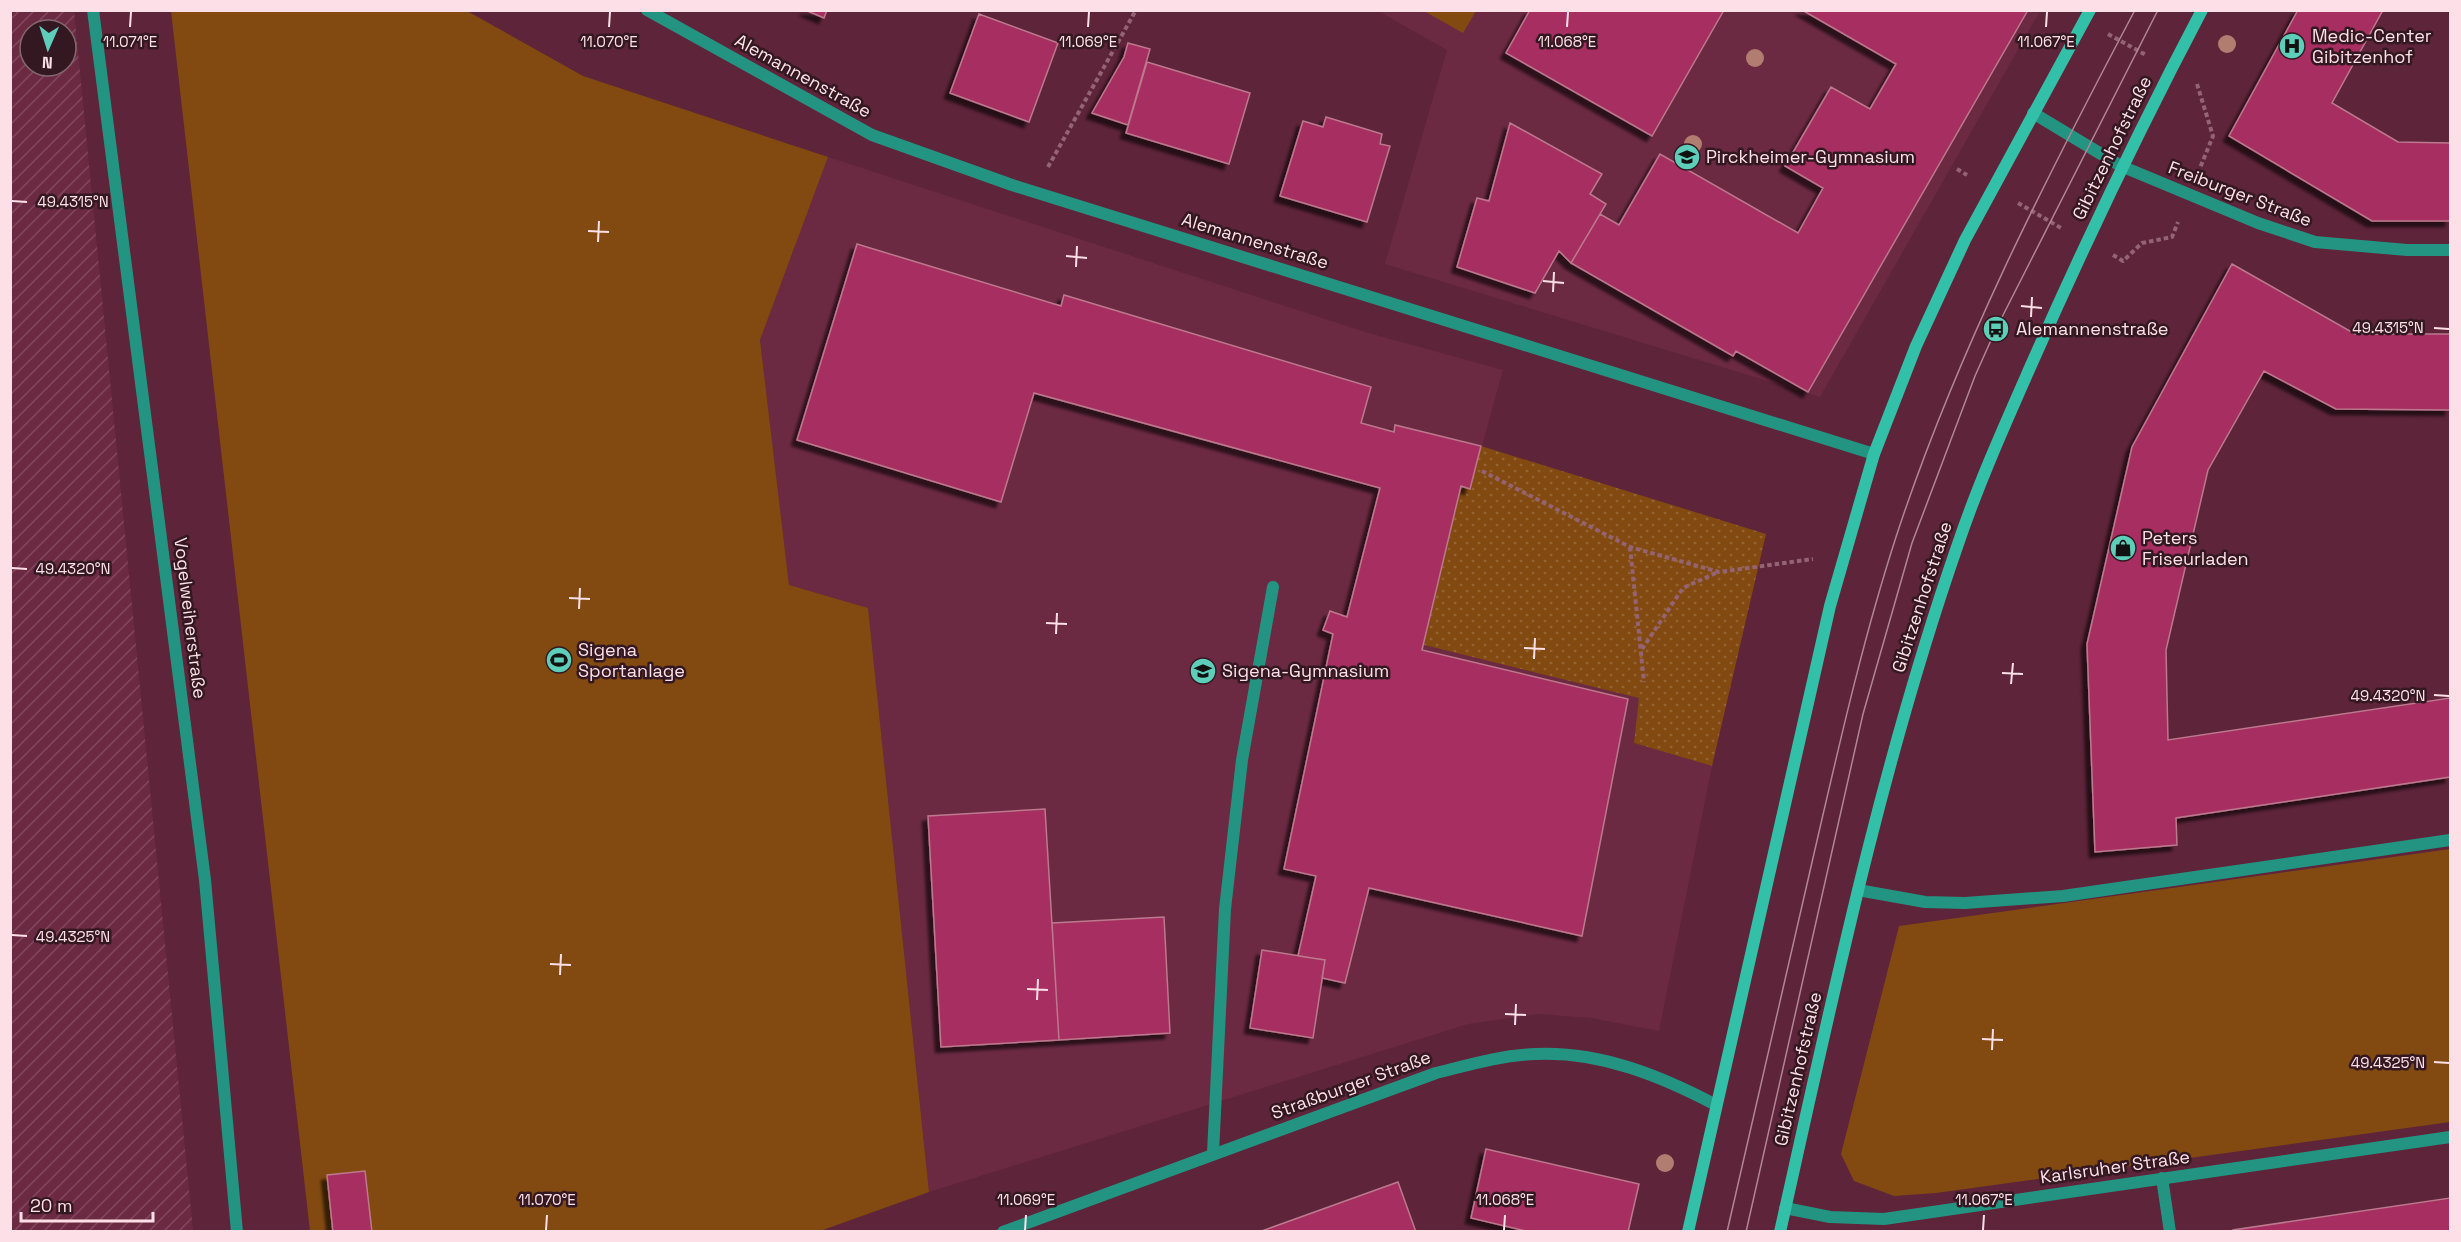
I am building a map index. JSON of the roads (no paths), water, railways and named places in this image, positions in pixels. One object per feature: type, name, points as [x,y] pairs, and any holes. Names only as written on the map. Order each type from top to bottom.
[{"type":"main road","points":[[1688,1232],[1843,555],[1874,454],[1904,375],[1936,302],[1991,189],[2090,10]]},
{"type":"main road","name":"Gibitzenhofstraße","points":[[1780,1232],[1857,890],[1898,730],[1959,539],[2012,409],[2121,166],[2202,10]]},
{"type":"street","name":"Vogelweiherstraße","points":[[93,10],[205,880],[237,1232]]},
{"type":"street","name":"Alemannenstraße","points":[[647,10],[872,135],[1034,192],[1874,454]]},
{"type":"street","name":"Freiburger Straße","points":[[2033,113],[2121,166],[2258,224],[2315,242],[2407,250],[2451,250]]},
{"type":"street","points":[[1213,1153],[1225,909],[1242,760],[1273,587]]},
{"type":"street","points":[[1857,890],[1925,902],[1945,903],[2063,896],[2451,840]]},
{"type":"street","name":"Straßburger Straße","points":[[1003,1232],[1436,1073],[1488,1060],[1537,1054],[1589,1059],[1638,1069],[1671,1081],[1716,1105]]},
{"type":"street","name":"Karlsruher Straße","points":[[1785,1208],[1830,1216],[1884,1219],[2451,1137]]},
{"type":"street","points":[[2162,1178],[2170,1232]]},
{"type":"tram line","points":[[1727,1232],[1841,737],[1861,656],[1896,537],[1946,401],[1974,335],[2068,138],[2135,10]]},
{"type":"tram line","points":[[1746,1232],[1863,714],[1912,543],[1975,376],[1996,329],[2158,10]]},
{"type":"place","name":"Medic-Center Gibitzenhof","points":[[2292,46]]},
{"type":"place","name":"Pirckheimer-Gymnasium","points":[[1687,157]]},
{"type":"place","name":"Alemannenstraße","points":[[1996,329]]},
{"type":"place","name":"Peters Friseurladen","points":[[2123,548]]},
{"type":"place","name":"Sigena Sportanlage","points":[[559,660]]},
{"type":"place","name":"Sigena-Gymnasium","points":[[1203,671]]}]
